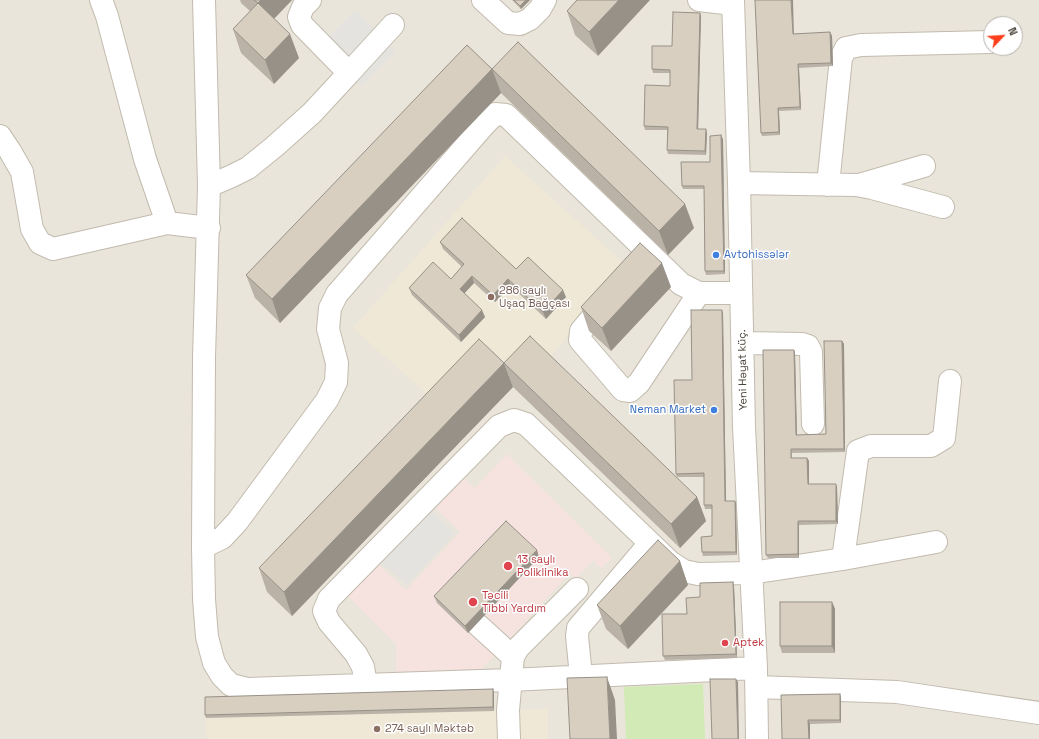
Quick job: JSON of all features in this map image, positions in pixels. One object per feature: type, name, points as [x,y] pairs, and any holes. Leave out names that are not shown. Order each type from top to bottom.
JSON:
[{"type":"street","points":[[101,0],[145,159],[167,224]]},
{"type":"street","points":[[204,0],[209,186],[209,228],[204,357],[204,599],[207,637],[214,663],[222,676],[231,686],[247,689],[575,677],[756,677],[896,692],[1039,713]]},
{"type":"street","points":[[310,0],[303,7],[299,16],[302,25],[349,73]]},
{"type":"street","points":[[483,0],[508,23],[520,24],[530,19],[540,9],[545,0]]},
{"type":"street","points":[[699,0],[733,2]]},
{"type":"street","name":"Yeni Həyat küç.","points":[[733,2],[739,183],[744,427],[756,677],[757,739]]},
{"type":"street","points":[[209,186],[248,168],[274,147],[312,113],[393,25]]},
{"type":"street","points":[[828,185],[841,58],[846,48],[861,45],[983,42]]},
{"type":"street","points":[[203,547],[222,538],[238,522],[327,400],[336,382],[337,363],[328,328],[330,308],[337,294],[495,114],[506,115],[681,284],[698,293],[741,293]]},
{"type":"street","points":[[0,136],[22,172],[32,229],[40,243],[53,249],[167,224],[209,228]]},
{"type":"street","points":[[856,186],[924,166]]},
{"type":"street","points":[[739,183],[856,186],[872,188],[943,206]]},
{"type":"street","points":[[634,269],[648,252]]},
{"type":"street","points":[[619,286],[581,331],[580,340],[623,390],[630,391],[639,383],[698,293]]},
{"type":"street","points":[[743,343],[802,344],[808,346],[811,352],[813,424]]},
{"type":"street","points":[[843,559],[858,451],[871,446],[931,446],[944,438],[950,381]]},
{"type":"street","points":[[366,685],[363,667],[356,654],[329,622],[324,611],[329,599],[499,426],[514,420],[526,424],[670,562],[684,571],[698,574],[751,573],[843,559],[936,542]]},
{"type":"street","points":[[570,700],[575,677],[578,628],[650,543]]},
{"type":"street","points":[[509,739],[508,710],[513,657],[518,648],[577,589]]},
{"type":"street","points":[[478,625],[513,657]]},
{"type":"shaded area","points":[[0,0],[1039,0],[1039,739],[0,739]]},
{"type":"shaded area","points":[[355,10],[396,51],[361,86],[320,45]]},
{"type":"shaded area","name":"286 saylı Uşaq Bağçası","points":[[505,156],[627,266],[551,356],[539,344],[514,371],[487,345],[436,402],[353,328]]},
{"type":"shaded area","name":"13 saylı Poliklinika","points":[[507,454],[612,558],[601,568],[593,560],[576,578],[570,573],[482,669],[396,672],[396,644],[347,595],[377,563],[406,590],[460,532],[431,503],[459,474],[475,488]]},
{"type":"shaded area","points":[[423,504],[455,533],[407,585],[373,555]]},
{"type":"shaded area","name":"274 saylı Məktəb","points":[[548,709],[548,739],[207,739],[206,718]]},
{"type":"green space","points":[[703,684],[705,739],[626,739],[624,687]]},
{"type":"building","points":[[254,0],[261,0],[258,3]]},
{"type":"building","points":[[514,0],[526,0],[520,6]]},
{"type":"building","points":[[577,0],[619,0],[589,32],[567,11]]},
{"type":"building","points":[[755,0],[791,0],[793,34],[830,32],[831,63],[798,64],[800,107],[778,108],[779,132],[761,133]]},
{"type":"building","points":[[258,3],[290,34],[265,60],[233,29]]},
{"type":"building","points":[[673,12],[700,13],[697,129],[706,129],[705,151],[667,150],[668,127],[644,126],[645,85],[670,86],[670,70],[652,69],[652,46],[672,46]]},
{"type":"building","points":[[518,42],[685,204],[659,231],[492,69]]},
{"type":"building","points":[[467,45],[492,69],[272,299],[246,275]]},
{"type":"building","points":[[721,135],[724,271],[705,271],[704,186],[682,186],[681,162],[710,162],[710,136]]},
{"type":"building","points":[[462,218],[516,269],[528,257],[563,290],[543,312],[508,279],[493,295],[472,276],[460,289],[482,310],[459,335],[409,288],[433,262],[451,279],[464,264],[440,242]]},
{"type":"building","points":[[640,243],[662,263],[602,328],[581,307]]},
{"type":"building","points":[[691,310],[722,310],[725,501],[735,501],[736,552],[702,552],[701,537],[712,536],[712,505],[704,505],[704,473],[676,474],[674,380],[692,380]]},
{"type":"building","points":[[530,336],[697,497],[671,524],[504,363]]},
{"type":"building","points":[[479,339],[504,363],[284,592],[259,568]]},
{"type":"building","points":[[824,341],[842,341],[844,449],[791,449],[791,458],[807,458],[808,484],[836,484],[836,521],[798,521],[798,554],[766,555],[763,350],[794,350],[796,435],[826,434]]},
{"type":"building","points":[[506,521],[537,550],[465,626],[434,596]]},
{"type":"building","points":[[658,540],[680,561],[620,626],[597,605]]},
{"type":"building","points":[[733,582],[736,654],[663,656],[662,614],[687,614],[686,598],[700,597],[700,583]]},
{"type":"building","points":[[780,602],[832,602],[832,646],[780,646]]},
{"type":"building","points":[[607,677],[610,739],[570,739],[567,678]]},
{"type":"building","points":[[710,679],[736,679],[738,739],[712,739]]},
{"type":"building","points":[[493,689],[493,707],[205,715],[205,697]]},
{"type":"building","points":[[840,694],[840,720],[808,720],[809,739],[782,739],[781,695]]},
{"type":"place","name":"Avtohissələr","points":[[716,255]]},
{"type":"place","name":"286 saylı Uşaq Bağçası","points":[[491,297]]},
{"type":"place","name":"Neman Market","points":[[714,410]]},
{"type":"place","name":"13 saylı Poliklinika","points":[[508,566]]},
{"type":"place","name":"Təcili Tibbi Yardım","points":[[473,602]]},
{"type":"place","name":"Aptek","points":[[725,643]]},
{"type":"place","name":"274 saylı Məktəb","points":[[377,729]]}]
